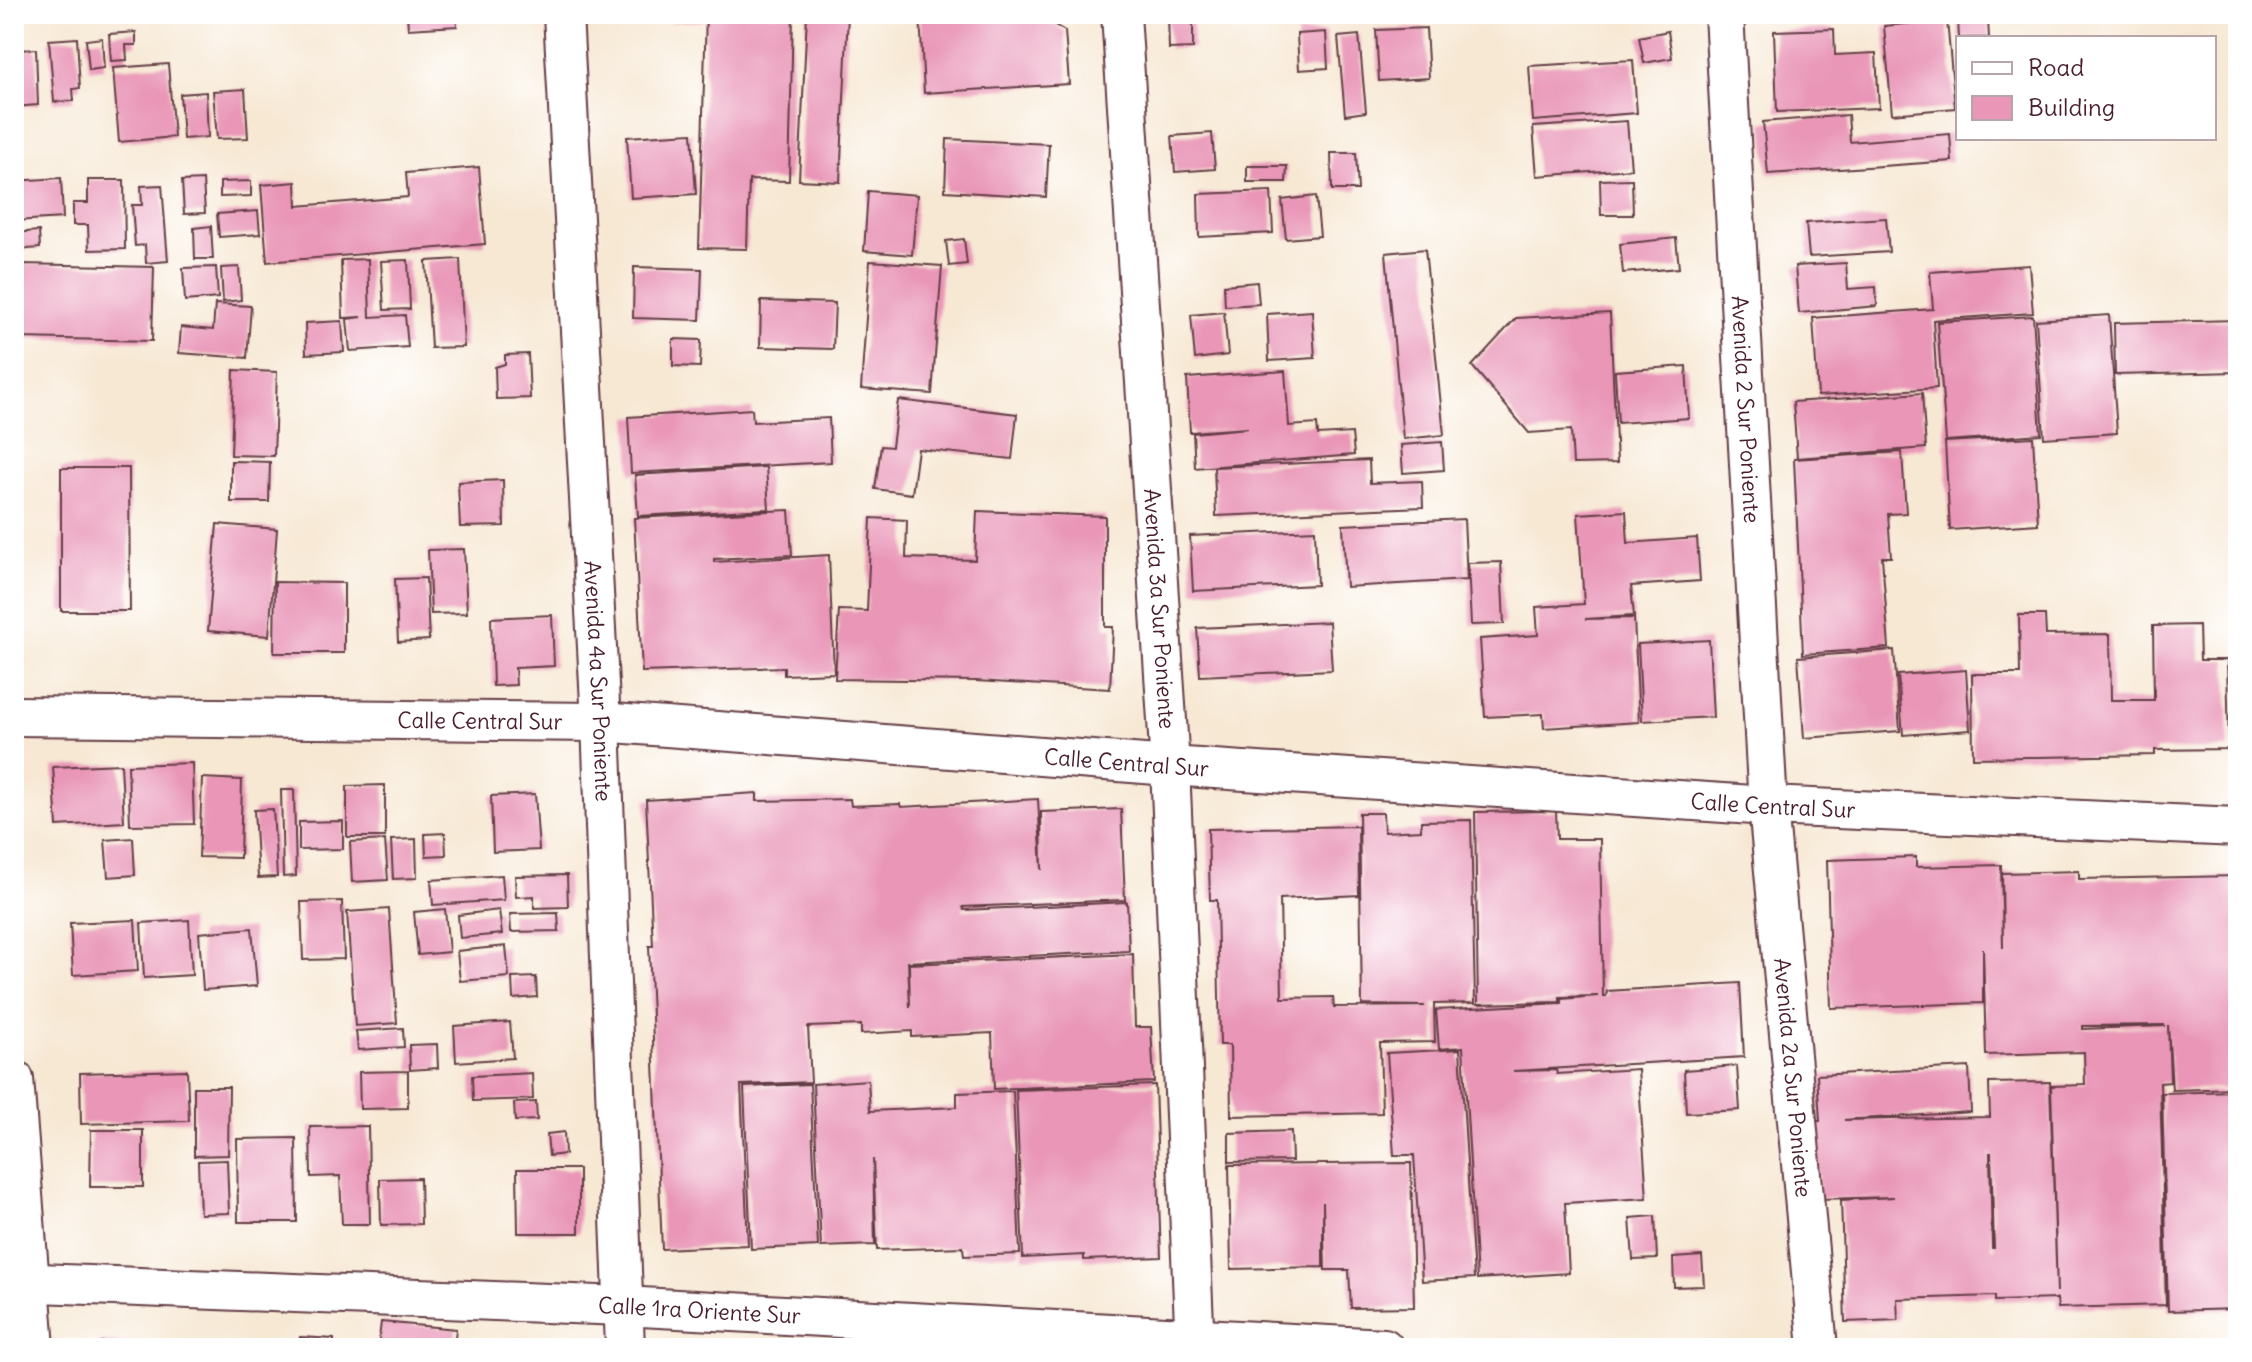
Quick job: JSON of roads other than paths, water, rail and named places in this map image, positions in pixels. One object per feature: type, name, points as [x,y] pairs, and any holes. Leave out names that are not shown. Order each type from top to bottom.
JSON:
[{"type":"street","name":"Avenida 4a Sur Poniente","points":[[563,14],[601,722],[625,1348]]},
{"type":"street","name":"Avenida 3a Sur Poniente","points":[[1121,14],[1170,766],[1195,1344]]},
{"type":"street","name":"Avenida 2 Sur Poniente","points":[[1724,14],[1768,806]]},
{"type":"street","name":"Calle Central Sur","points":[[14,716],[601,722],[1170,766],[1768,806],[2238,827]]},
{"type":"street","name":"Avenida 2a Sur Poniente","points":[[1768,806],[1818,1348]]},
{"type":"street","points":[[14,1079],[22,1283],[35,1348]]},
{"type":"street","name":"Calle 1ra Oriente Sur","points":[[22,1283],[623,1306],[1195,1344],[1384,1348]]}]
